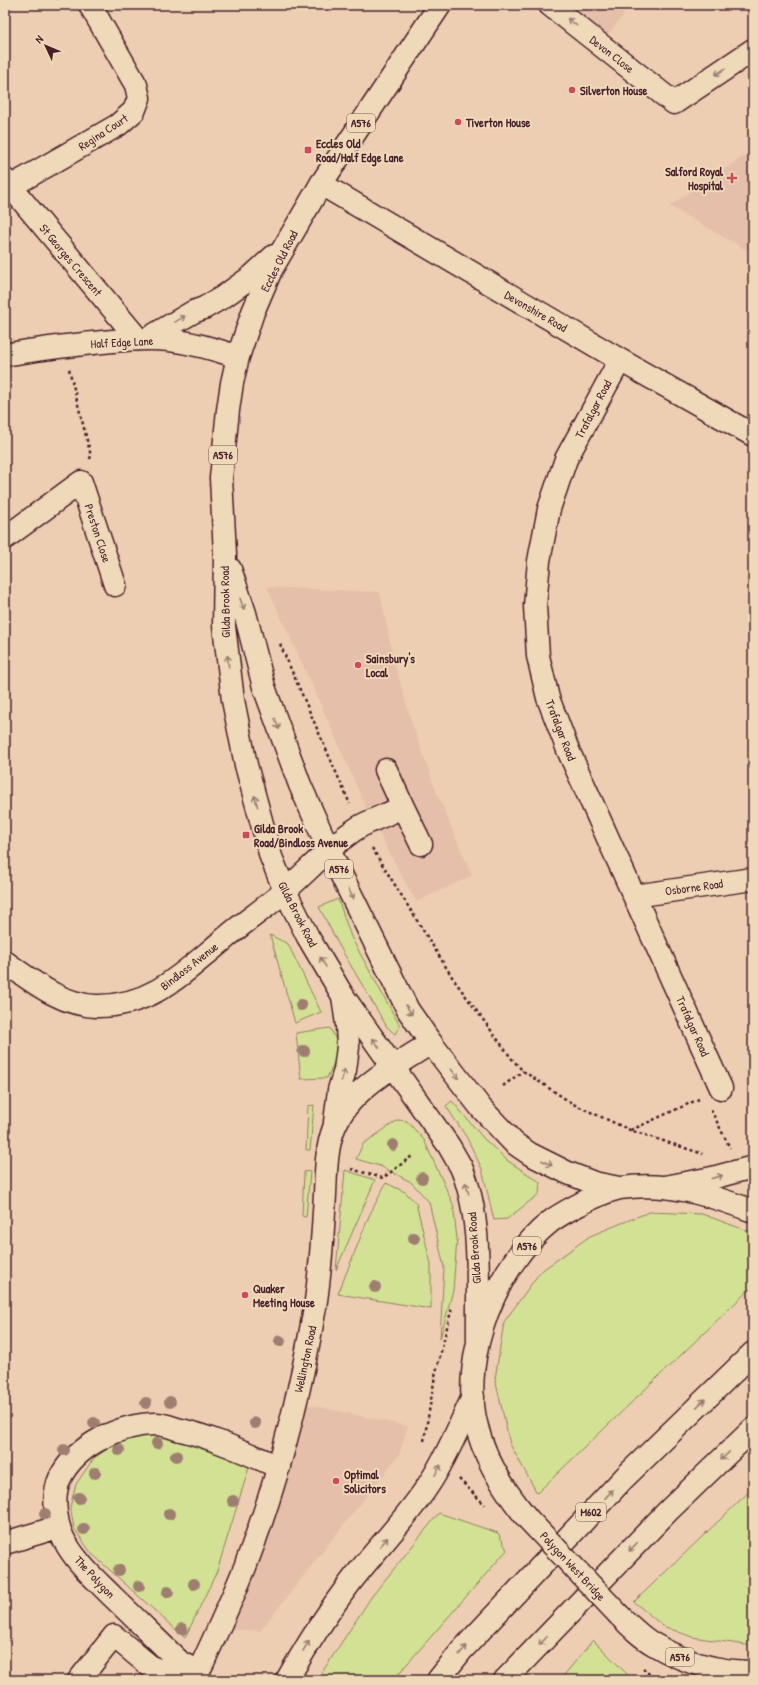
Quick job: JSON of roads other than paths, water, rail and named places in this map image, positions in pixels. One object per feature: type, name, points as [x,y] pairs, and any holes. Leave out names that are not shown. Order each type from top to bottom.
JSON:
[{"type":"main road","name":"Regina Court","points":[[7,184],[118,125],[134,111],[139,98],[136,85],[90,5]]},
{"type":"main road","name":"Eccles Old Road","points":[[225,554],[221,478],[229,403],[238,357],[254,312],[268,277],[321,184],[440,5]]},
{"type":"main road","name":"Devon Close","points":[[550,5],[674,103],[753,50]]},
{"type":"main road","name":"St Georges Crescent","points":[[7,184],[143,339]]},
{"type":"main road","name":"Devonshire Road","points":[[321,184],[620,360],[753,434]]},
{"type":"main road","points":[[143,339],[228,294],[251,277],[286,244]]},
{"type":"main road","name":"Half Edge Lane","points":[[5,356],[63,346],[143,339],[189,343],[238,357]]},
{"type":"main road","name":"Trafalgar Road","points":[[620,360],[566,459],[549,509],[539,561],[535,606],[538,656],[548,698],[568,750],[634,896],[713,1092]]},
{"type":"main road","name":"Preston Close","points":[[5,538],[81,482],[114,585]]},
{"type":"main road","name":"Gilda Brook Road","points":[[225,554],[245,613],[264,687],[300,785],[408,1010],[431,1043],[481,1108],[514,1142],[530,1154],[568,1173],[594,1183],[619,1188]]},
{"type":"main road","name":"Gilda Brook Road","points":[[225,554],[224,626],[233,700],[246,765],[271,856],[285,891],[308,937],[343,996],[449,1146],[461,1168],[469,1195],[476,1240],[478,1343]]},
{"type":"main road","points":[[386,770],[421,844]]},
{"type":"main road","name":"Bindloss Avenue","points":[[5,962],[40,986],[56,995],[74,1002],[95,1006],[116,1005],[155,993],[174,981],[223,939],[285,891],[330,850],[360,827],[403,807]]},
{"type":"main road","name":"Osborne Road","points":[[634,896],[753,878]]},
{"type":"main road","points":[[334,1127],[339,1090],[345,1070],[348,1047],[343,996]]},
{"type":"main road","name":"Wellington Road","points":[[192,1672],[220,1628],[245,1567],[280,1467],[307,1353],[317,1294],[327,1162],[334,1127],[354,1098],[364,1088],[431,1043]]},
{"type":"main road","points":[[665,1187],[712,1178],[753,1167]]},
{"type":"main road","name":"A576","points":[[473,1397],[474,1370],[478,1343],[489,1306],[502,1280],[516,1258],[550,1222],[594,1197],[619,1188],[642,1186],[665,1187],[700,1193],[753,1211]]},
{"type":"main road","name":"M602","points":[[438,1680],[462,1650],[625,1477],[753,1353]]},
{"type":"main road","points":[[287,1680],[320,1623],[353,1579],[416,1503],[442,1462],[473,1397]]},
{"type":"main road","name":"Polygon West Bridge","points":[[473,1397],[476,1422],[483,1446],[496,1474],[510,1497],[527,1518],[619,1615],[654,1645],[673,1654],[702,1666],[728,1671],[753,1672]]},
{"type":"main road","name":"The Polygon","points":[[192,1672],[83,1568],[67,1545],[58,1526],[55,1499],[60,1479],[70,1463],[88,1447],[110,1434],[134,1426],[157,1424],[194,1433],[280,1467]]},
{"type":"main road","points":[[505,1680],[668,1511],[753,1429]]},
{"type":"main road","points":[[5,1543],[58,1526]]},
{"type":"main road","points":[[79,1680],[114,1636],[151,1667],[164,1672],[192,1672]]},
{"type":"place","name":"Silverton House","points":[[572,90]]},
{"type":"place","name":"Tiverton House","points":[[458,122]]},
{"type":"place","name":"Eccles Old Road/Half Edge Lane","points":[[308,150]]},
{"type":"place","name":"Salford Royal Hospital","points":[[732,178]]},
{"type":"place","name":"Sainsbury's Local","points":[[358,665]]},
{"type":"place","name":"Gilda Brook Road/Bindloss Avenue","points":[[246,835]]},
{"type":"place","name":"Quaker Meeting House","points":[[245,1295]]},
{"type":"place","name":"Optimal Solicitors","points":[[336,1481]]}]
